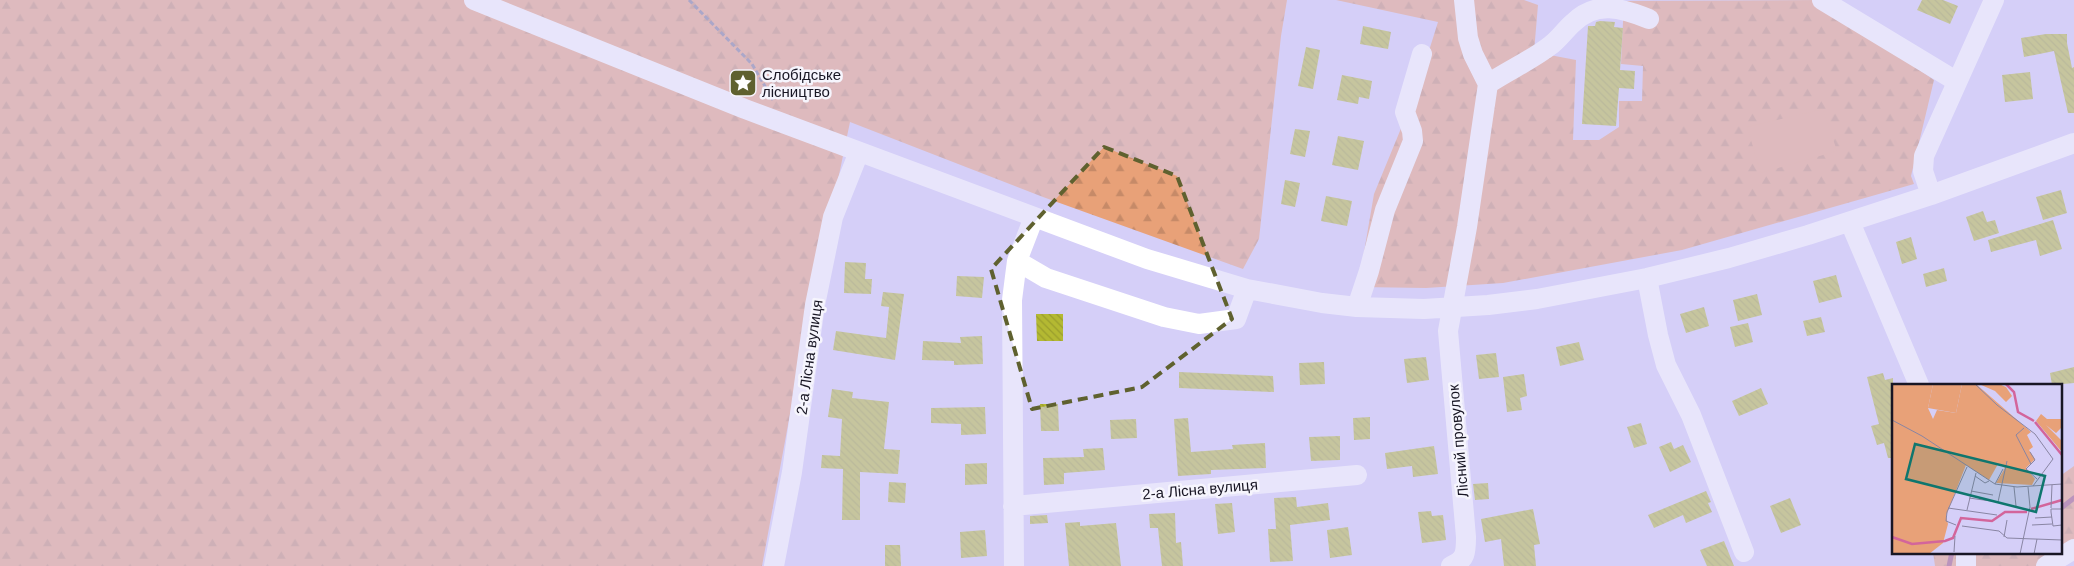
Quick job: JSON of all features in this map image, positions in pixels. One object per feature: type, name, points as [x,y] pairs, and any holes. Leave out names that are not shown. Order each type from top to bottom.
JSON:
[{"type":"street","points":[[474,0],[787,125],[1147,259],[1248,289],[1322,303],[1357,307],[1452,308],[1512,302],[1647,278],[1729,258],[1850,222],[2074,143]]},
{"type":"street","points":[[1452,308],[1468,227],[1488,84],[1473,54],[1468,38],[1464,0]]},
{"type":"street","points":[[1822,0],[1956,81]]},
{"type":"street","points":[[1931,194],[1923,171],[1924,156],[1956,81],[1994,0]]},
{"type":"street","points":[[1488,84],[1552,44],[1574,22],[1589,11],[1607,7],[1626,10],[1649,19]]},
{"type":"street","points":[[1357,307],[1369,271],[1385,210],[1413,141],[1412,131],[1405,112],[1422,54]]},
{"type":"street","name":"2-а Лісна вулиця","points":[[774,566],[792,472],[815,305],[826,251],[836,205],[859,152]]},
{"type":"street","points":[[1014,566],[1012,300],[1017,261],[1034,217]]},
{"type":"street","points":[[1850,222],[1919,384]]},
{"type":"street","points":[[1017,261],[1046,278],[1164,317],[1199,324],[1236,319],[1248,289]]},
{"type":"street","points":[[1647,278],[1666,365],[1691,415],[1744,552]]},
{"type":"street","name":"Лісний провулок","points":[[1451,566],[1458,563],[1465,556],[1466,538],[1449,343],[1449,321],[1452,308]]},
{"type":"street","name":"2-а Лісна вулиця","points":[[1013,506],[1357,475]]},
{"type":"street","points":[[2046,566],[2074,549]]},
{"type":"path","points":[[689,0],[752,64],[787,125]]},
{"type":"highlighted area","points":[[1104,147],[1177,176],[1232,319],[1142,387],[1032,409],[991,269]]},
{"type":"green space","points":[[0,0],[1287,0],[1281,36],[1259,239],[1243,269],[1043,197],[850,122],[795,387],[762,566],[0,566]]},
{"type":"green space","points":[[1336,0],[1524,0],[1538,5],[1534,52],[1576,60],[1573,140],[1599,140],[1619,127],[1619,101],[1642,101],[1643,66],[1621,64],[1624,1],[1819,0],[1934,80],[1911,176],[1914,184],[1682,250],[1503,283],[1426,288],[1358,287],[1374,194],[1416,92],[1438,22]]},
{"type":"green space","points":[[1823,109],[1837,151],[1761,173],[1747,127]]},
{"type":"green space","points":[[2074,466],[2074,546],[2054,566],[1935,566],[1933,554],[2062,554],[2062,475]]},
{"type":"building","points":[[1922,0],[1943,0],[1958,6],[1950,24],[1917,10]]},
{"type":"building","points":[[1596,22],[1615,22],[1614,27],[1623,28],[1620,70],[1635,71],[1634,89],[1619,88],[1616,126],[1582,124],[1588,26],[1595,26]]},
{"type":"building","points":[[1363,26],[1391,32],[1388,49],[1360,44]]},
{"type":"building","points":[[2046,34],[2067,34],[2072,68],[2074,67],[2074,113],[2068,113],[2054,51],[2024,57],[2021,38]]},
{"type":"building","points":[[1306,47],[1320,50],[1313,89],[1298,86]]},
{"type":"building","points":[[2030,72],[2033,99],[2005,102],[2002,75]]},
{"type":"building","points":[[1342,75],[1372,81],[1369,99],[1359,97],[1358,104],[1337,100]]},
{"type":"building","points":[[1295,129],[1310,131],[1305,157],[1290,154]]},
{"type":"building","points":[[1338,136],[1364,141],[1358,170],[1332,165]]},
{"type":"building","points":[[1285,180],[1300,183],[1295,207],[1281,204]]},
{"type":"building","points":[[2061,190],[2067,213],[2043,220],[2036,197]]},
{"type":"building","points":[[1326,196],[1352,201],[1347,226],[1321,221]]},
{"type":"building","points":[[1983,211],[1987,222],[1995,220],[1999,233],[1974,241],[1966,217]]},
{"type":"building","points":[[2053,220],[2062,249],[2040,256],[2036,240],[1991,252],[1988,240]]},
{"type":"building","points":[[1911,237],[1917,259],[1902,264],[1896,242]]},
{"type":"building","points":[[845,262],[866,263],[865,279],[872,279],[871,294],[844,293]]},
{"type":"building","points":[[1944,268],[1947,281],[1926,287],[1923,274]]},
{"type":"building","points":[[1836,275],[1842,297],[1819,303],[1813,281]]},
{"type":"building","points":[[957,276],[984,277],[982,298],[956,296]]},
{"type":"building","points":[[883,292],[904,294],[895,360],[833,350],[836,331],[886,338],[889,307],[881,306]]},
{"type":"building","points":[[1757,294],[1762,315],[1738,321],[1733,300]]},
{"type":"building","points":[[1704,307],[1709,326],[1686,333],[1680,314]]},
{"type":"building","points":[[1036,314],[1063,314],[1063,341],[1037,341]]},
{"type":"building","points":[[1821,317],[1825,332],[1807,336],[1803,321]]},
{"type":"building","points":[[1748,323],[1753,342],[1735,347],[1730,327]]},
{"type":"building","points":[[982,336],[983,364],[954,365],[954,361],[922,360],[923,341],[961,343],[960,337]]},
{"type":"building","points":[[1579,342],[1584,360],[1560,366],[1556,347]]},
{"type":"building","points":[[1496,353],[1499,377],[1479,379],[1476,355]]},
{"type":"building","points":[[1426,357],[1429,380],[1407,383],[1404,359]]},
{"type":"building","points":[[1324,362],[1325,384],[1300,385],[1299,363]]},
{"type":"building","points":[[2074,367],[2074,383],[2052,384],[2050,373]]},
{"type":"building","points":[[1179,372],[1273,376],[1274,392],[1179,388]]},
{"type":"building","points":[[1883,373],[1885,380],[1893,378],[1892,458],[1888,458],[1884,443],[1877,445],[1871,426],[1879,424],[1867,377]]},
{"type":"building","points":[[1524,374],[1527,396],[1520,398],[1522,410],[1507,412],[1503,377]]},
{"type":"building","points":[[1761,388],[1768,404],[1739,416],[1732,401]]},
{"type":"building","points":[[832,389],[853,392],[852,398],[889,402],[884,449],[900,450],[898,474],[860,472],[860,520],[842,520],[843,469],[821,468],[822,455],[840,456],[842,419],[828,417]]},
{"type":"building","points":[[1040,404],[1058,404],[1059,431],[1041,431]]},
{"type":"building","points":[[985,407],[986,434],[961,435],[961,424],[931,423],[931,408]]},
{"type":"building","points":[[1370,417],[1370,439],[1354,440],[1353,418]]},
{"type":"building","points":[[1188,418],[1191,452],[1233,449],[1232,445],[1265,443],[1266,468],[1211,470],[1211,474],[1178,476],[1174,419]]},
{"type":"building","points":[[1136,419],[1137,438],[1111,439],[1110,420]]},
{"type":"building","points":[[1641,423],[1647,444],[1634,448],[1627,427]]},
{"type":"building","points":[[1340,436],[1340,460],[1311,461],[1309,437]]},
{"type":"building","points":[[1671,442],[1674,449],[1683,445],[1691,462],[1670,472],[1659,447]]},
{"type":"building","points":[[1434,446],[1438,474],[1413,477],[1412,466],[1387,469],[1385,453]]},
{"type":"building","points":[[1103,448],[1105,470],[1064,473],[1064,484],[1044,485],[1043,458],[1084,457],[1083,449]]},
{"type":"building","points":[[987,463],[987,484],[965,485],[965,464]]},
{"type":"building","points":[[889,482],[906,483],[905,503],[888,502]]},
{"type":"building","points":[[1488,483],[1489,499],[1475,500],[1473,484]]},
{"type":"building","points":[[1706,491],[1711,502],[1708,503],[1712,512],[1686,523],[1683,515],[1654,528],[1648,515]]},
{"type":"building","points":[[1296,497],[1297,507],[1328,503],[1330,520],[1290,525],[1293,561],[1270,562],[1268,529],[1276,529],[1274,498]]},
{"type":"building","points":[[1790,498],[1801,525],[1781,533],[1770,506]]},
{"type":"building","points":[[1232,503],[1235,532],[1218,534],[1215,504]]},
{"type":"building","points":[[1533,509],[1540,544],[1534,545],[1536,566],[1504,566],[1501,539],[1485,542],[1481,519]]},
{"type":"building","points":[[1431,511],[1432,516],[1443,515],[1446,540],[1422,543],[1418,512]]},
{"type":"building","points":[[1175,513],[1176,543],[1181,542],[1183,566],[1162,566],[1158,528],[1150,528],[1149,514]]},
{"type":"building","points":[[1047,515],[1048,523],[1030,524],[1030,516]]},
{"type":"building","points":[[1080,522],[1080,526],[1116,523],[1121,566],[1069,566],[1065,523]]},
{"type":"building","points":[[1348,527],[1352,555],[1330,558],[1327,530]]},
{"type":"building","points":[[985,530],[987,556],[961,558],[960,532]]},
{"type":"building","points":[[1724,541],[1734,566],[1707,566],[1700,550]]},
{"type":"building","points":[[885,545],[900,545],[901,566],[885,566]]},
{"type":"waterway","points":[[2062,507],[2074,498]]},
{"type":"waterway","points":[[1949,566],[1952,554]]},
{"type":"place","name":"Слобідське лісництво","points":[[743,83]]}]
